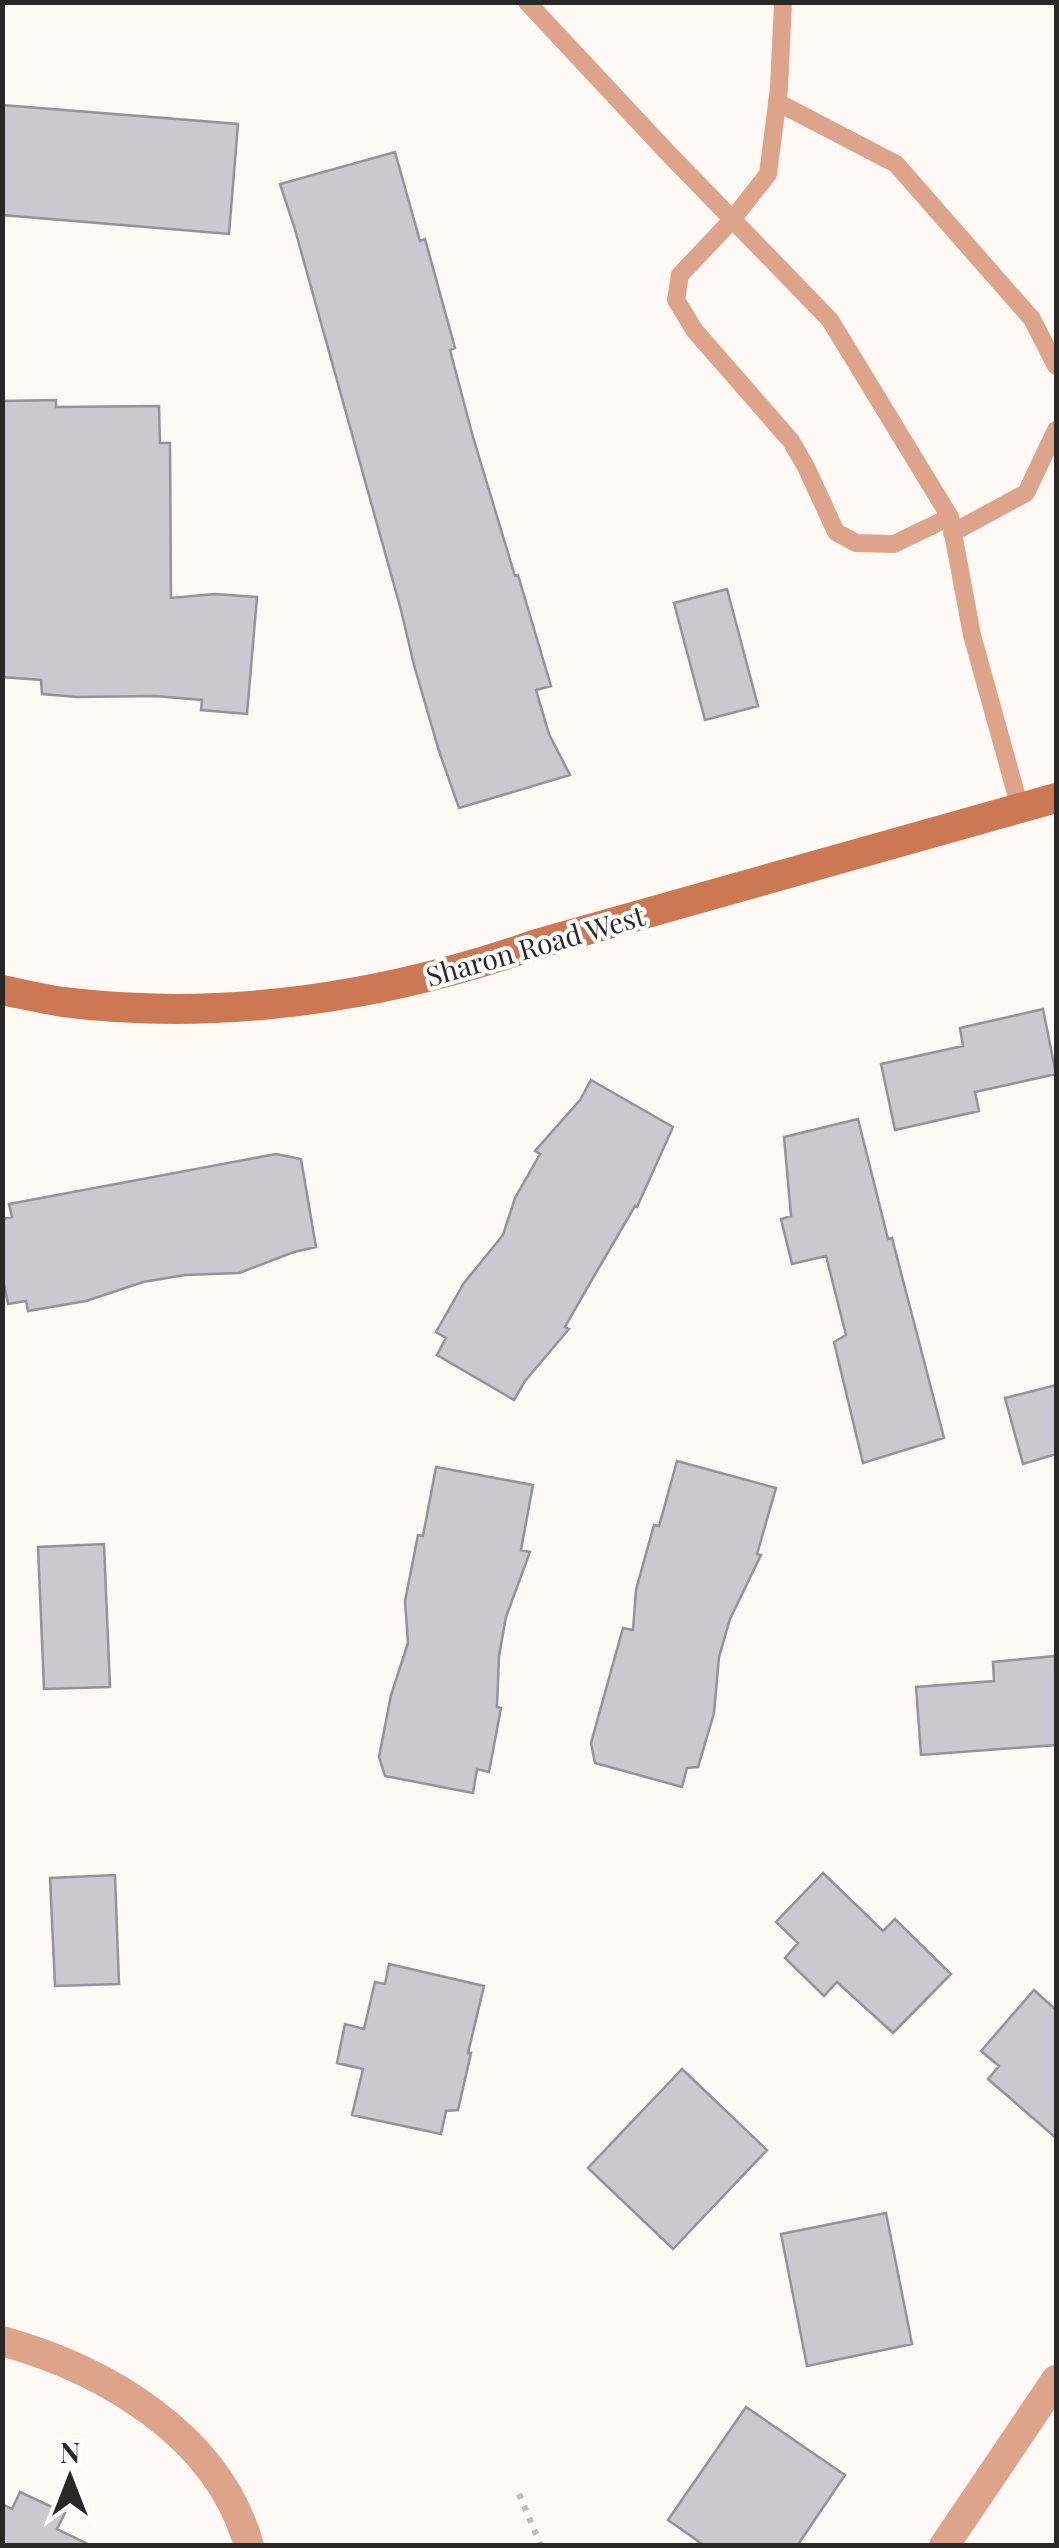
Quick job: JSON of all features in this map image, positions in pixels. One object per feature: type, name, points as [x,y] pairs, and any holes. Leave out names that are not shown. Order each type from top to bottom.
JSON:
[{"type":"main road","name":"Sharon Road West","points":[[2,990],[62,1002],[216,1008],[378,990],[1056,798]]},
{"type":"street","points":[[2,2342],[32,2349],[90,2375],[166,2422],[223,2487],[249,2546]]},
{"type":"street","points":[[944,2546],[1056,2380]]},
{"type":"lane","points":[[527,2],[830,320],[951,525],[972,635],[1020,808]]},
{"type":"lane","points":[[783,2],[768,174],[732,220],[680,275],[676,300],[696,331],[791,441],[836,532],[856,543],[894,544],[1026,494],[1056,430]]},
{"type":"lane","points":[[777,102],[896,164],[1032,319],[1056,366]]},
{"type":"path","points":[[519,2494],[541,2546]]},
{"type":"building","points":[[2,105],[238,124],[229,234],[2,215]]},
{"type":"building","points":[[395,152],[420,241],[425,239],[455,348],[450,350],[473,437],[551,686],[536,690],[549,734],[570,775],[459,808],[414,665],[280,184]]},
{"type":"building","points":[[56,400],[56,407],[159,406],[160,443],[170,443],[171,598],[215,594],[257,597],[247,714],[201,710],[202,700],[42,694],[41,680],[2,677],[2,401]]},
{"type":"building","points":[[727,589],[758,706],[705,720],[674,603]]},
{"type":"building","points":[[1043,1009],[1056,1074],[975,1092],[979,1111],[895,1130],[881,1064],[963,1046],[960,1028]]},
{"type":"building","points":[[591,1080],[673,1127],[637,1207],[565,1327],[569,1329],[514,1400],[437,1355],[446,1338],[436,1332],[464,1283],[503,1235],[515,1198],[540,1154],[535,1151],[580,1100]]},
{"type":"building","points":[[858,1119],[944,1438],[863,1463],[834,1342],[846,1335],[826,1256],[792,1264],[781,1219],[791,1216],[784,1137]]},
{"type":"building","points":[[276,1154],[301,1159],[316,1247],[239,1273],[185,1275],[143,1282],[86,1301],[28,1311],[26,1301],[8,1304],[2,1274],[2,1219],[12,1217],[9,1204]]},
{"type":"building","points":[[1056,1385],[1056,1454],[1023,1464],[1005,1398]]},
{"type":"building","points":[[677,1461],[776,1488],[757,1554],[761,1555],[730,1619],[719,1657],[714,1713],[698,1767],[687,1768],[682,1787],[595,1763],[591,1743],[623,1628],[633,1630],[636,1590]]},
{"type":"building","points":[[436,1467],[533,1485],[521,1550],[530,1552],[506,1617],[499,1656],[497,1707],[501,1708],[489,1772],[477,1769],[473,1793],[385,1776],[379,1757],[391,1695],[408,1643],[405,1601]]},
{"type":"building","points":[[104,1544],[110,1687],[44,1689],[38,1547]]},
{"type":"building","points":[[1055,1656],[1056,1745],[921,1755],[916,1687],[994,1681],[993,1662]]},
{"type":"building","points":[[823,1873],[883,1931],[895,1919],[951,1974],[893,2033],[837,1982],[824,1996],[785,1958],[798,1943],[776,1922]]},
{"type":"building","points":[[115,1875],[119,1984],[55,1986],[50,1878]]},
{"type":"building","points":[[389,1964],[484,1986],[458,2110],[446,2111],[441,2134],[352,2115],[363,2069],[337,2063],[345,2024],[364,2029],[375,1982],[385,1984]]},
{"type":"building","points":[[1034,1990],[1056,2010],[1056,2138],[988,2079],[999,2066],[981,2051]]},
{"type":"building","points":[[682,2069],[767,2150],[673,2249],[588,2168]]},
{"type":"building","points":[[886,2213],[912,2344],[807,2366],[781,2234]]},
{"type":"building","points":[[746,2407],[845,2475],[797,2546],[705,2546],[668,2520]]},
{"type":"building","points":[[20,2492],[65,2513],[57,2529],[92,2546],[2,2546],[2,2504],[12,2509]]}]
